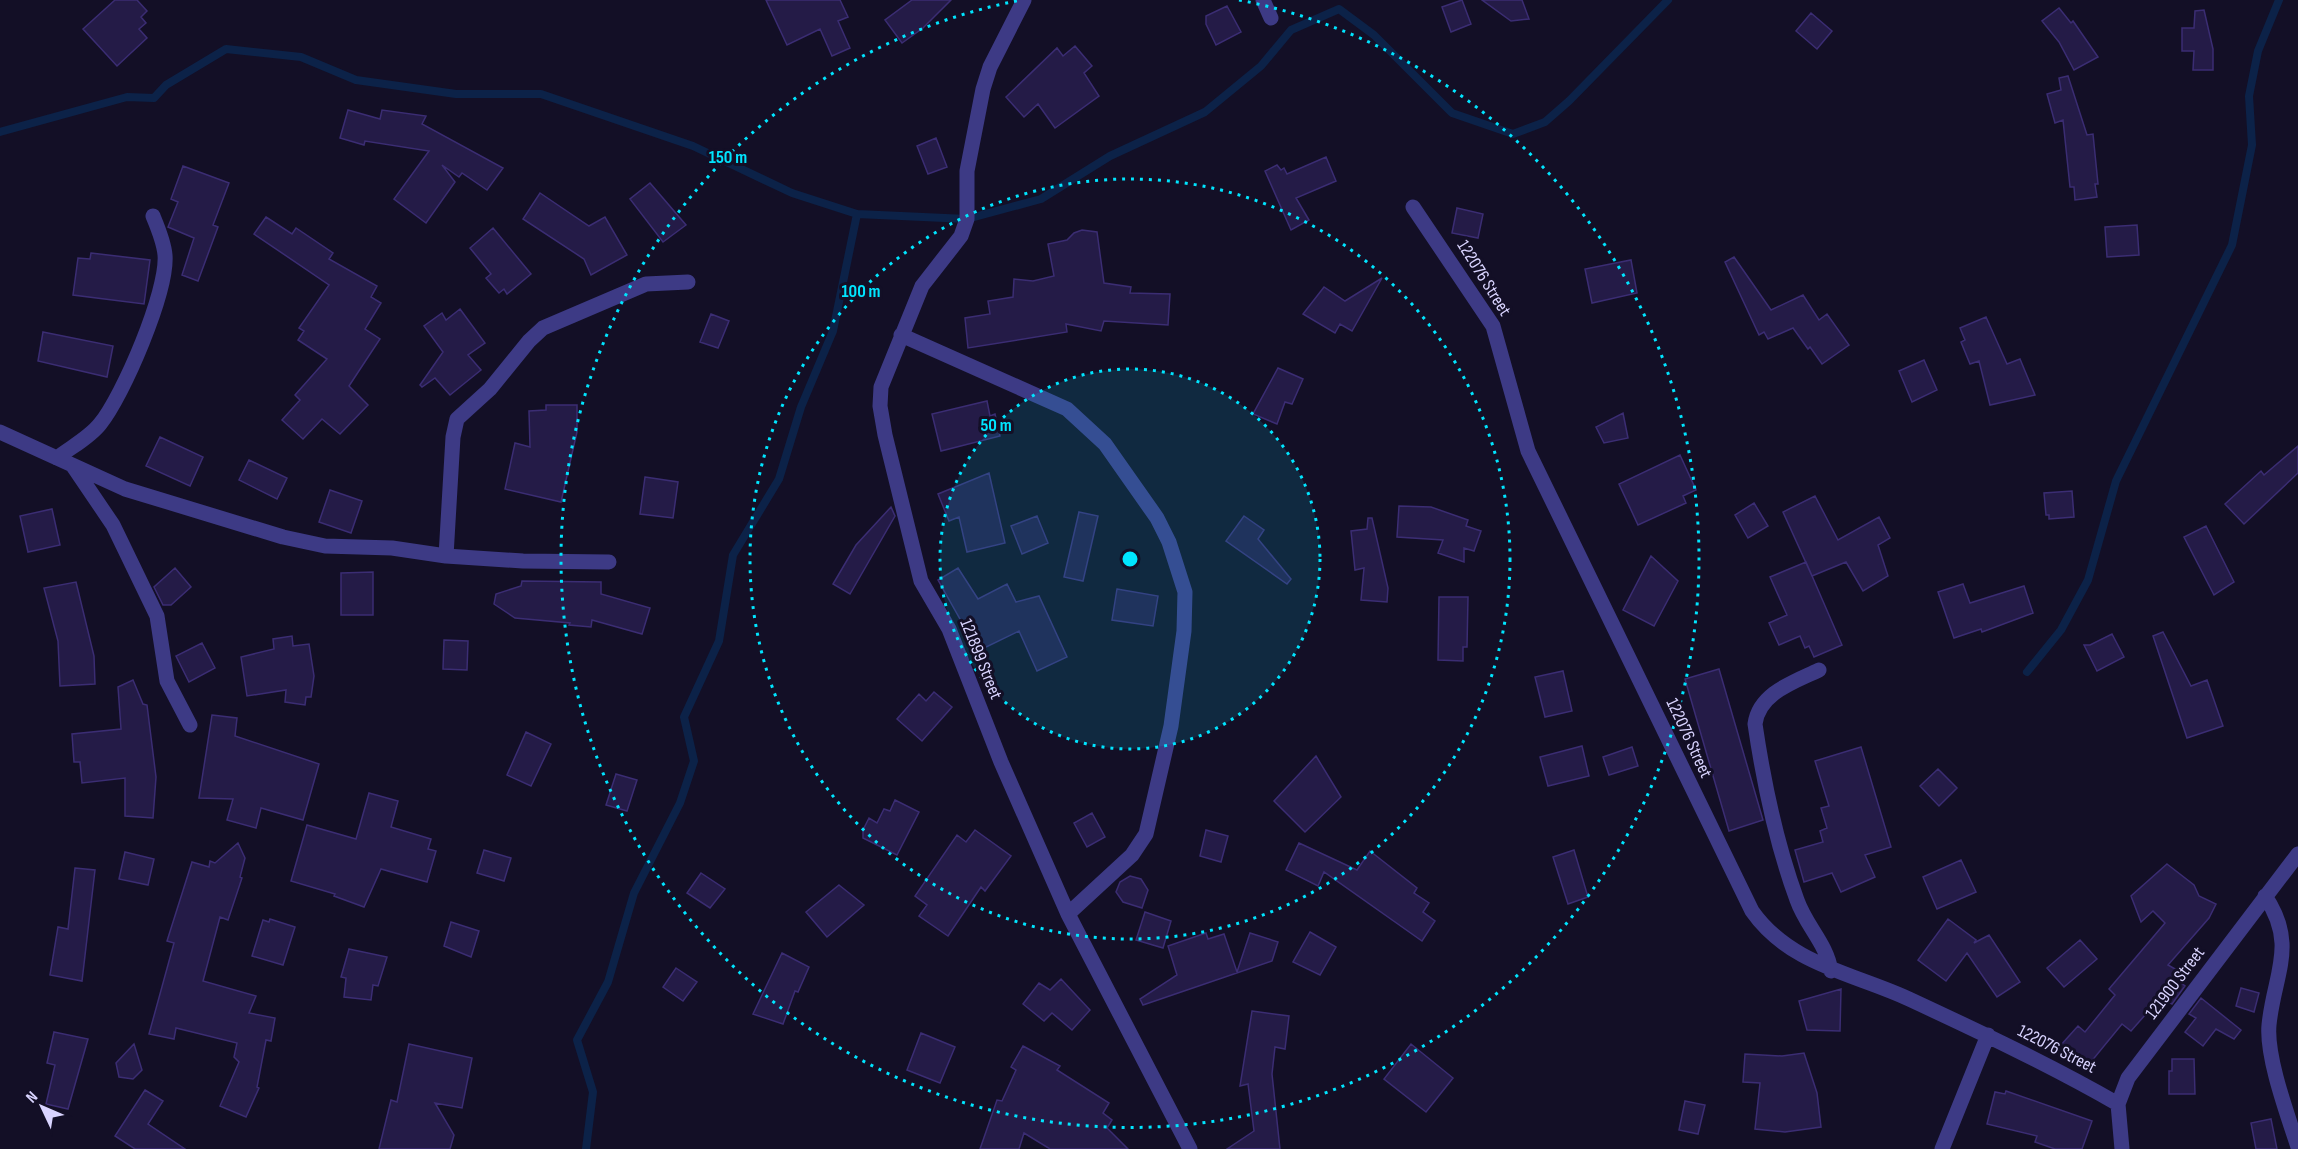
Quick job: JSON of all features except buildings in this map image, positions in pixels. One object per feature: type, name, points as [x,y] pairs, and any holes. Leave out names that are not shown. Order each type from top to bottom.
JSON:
[{"type":"street","name":"121899 Street","points":[[1024,0],[990,67],[983,89],[967,171],[967,219],[961,236],[922,285],[881,387],[880,406],[915,566],[928,596],[949,628],[1001,762],[1068,914],[1190,1149]]},
{"type":"street","points":[[1263,0],[1271,18]]},
{"type":"street","name":"122076 Street","points":[[1413,207],[1493,326],[1528,451],[1752,911],[1768,932],[1781,943],[1831,971],[1880,986],[1988,1035],[2064,1073],[2118,1104]]},
{"type":"street","points":[[57,458],[99,425],[117,394],[156,309],[163,282],[165,255],[153,216]]},
{"type":"street","points":[[446,556],[453,436],[457,419],[508,370],[528,340],[543,328],[646,284],[688,282]]},
{"type":"street","points":[[901,335],[1049,399],[1087,425],[1105,444],[1157,518],[1169,542],[1185,592],[1179,680],[1146,834],[1132,855],[1068,914]]},
{"type":"street","points":[[0,432],[124,489],[282,537],[325,546],[392,548],[446,556],[524,561],[609,562]]},
{"type":"street","points":[[73,466],[113,525],[157,616],[167,681],[190,724]]},
{"type":"street","points":[[1819,670],[1781,688],[1770,697],[1756,715],[1755,724],[1780,854],[1800,910],[1827,953],[1831,971]]},
{"type":"street","name":"121900 Street","points":[[2122,1149],[2118,1104],[2128,1078],[2298,854]]},
{"type":"street","points":[[2265,896],[2275,910],[2284,933],[2283,952],[2269,1026],[2276,1067],[2298,1147]]},
{"type":"street","points":[[1942,1149],[1988,1035]]},
{"type":"waterway","points":[[0,132],[127,97],[154,98],[166,85],[226,49],[301,57],[356,80],[456,94],[541,94],[693,146],[792,193],[857,214],[967,219],[1041,199],[1110,156],[1205,112],[1261,66],[1291,30],[1339,9],[1374,35],[1452,113],[1513,134],[1545,122],[1569,101],[1668,0]]},
{"type":"waterway","points":[[2027,672],[2061,630],[2088,580],[2116,481],[2232,245],[2252,145],[2249,96],[2258,51],[2279,0]]},
{"type":"waterway","points":[[586,1149],[593,1092],[577,1040],[608,982],[634,893],[680,803],[694,761],[684,717],[719,641],[733,555],[779,479],[801,407],[833,331],[857,214]]}]
